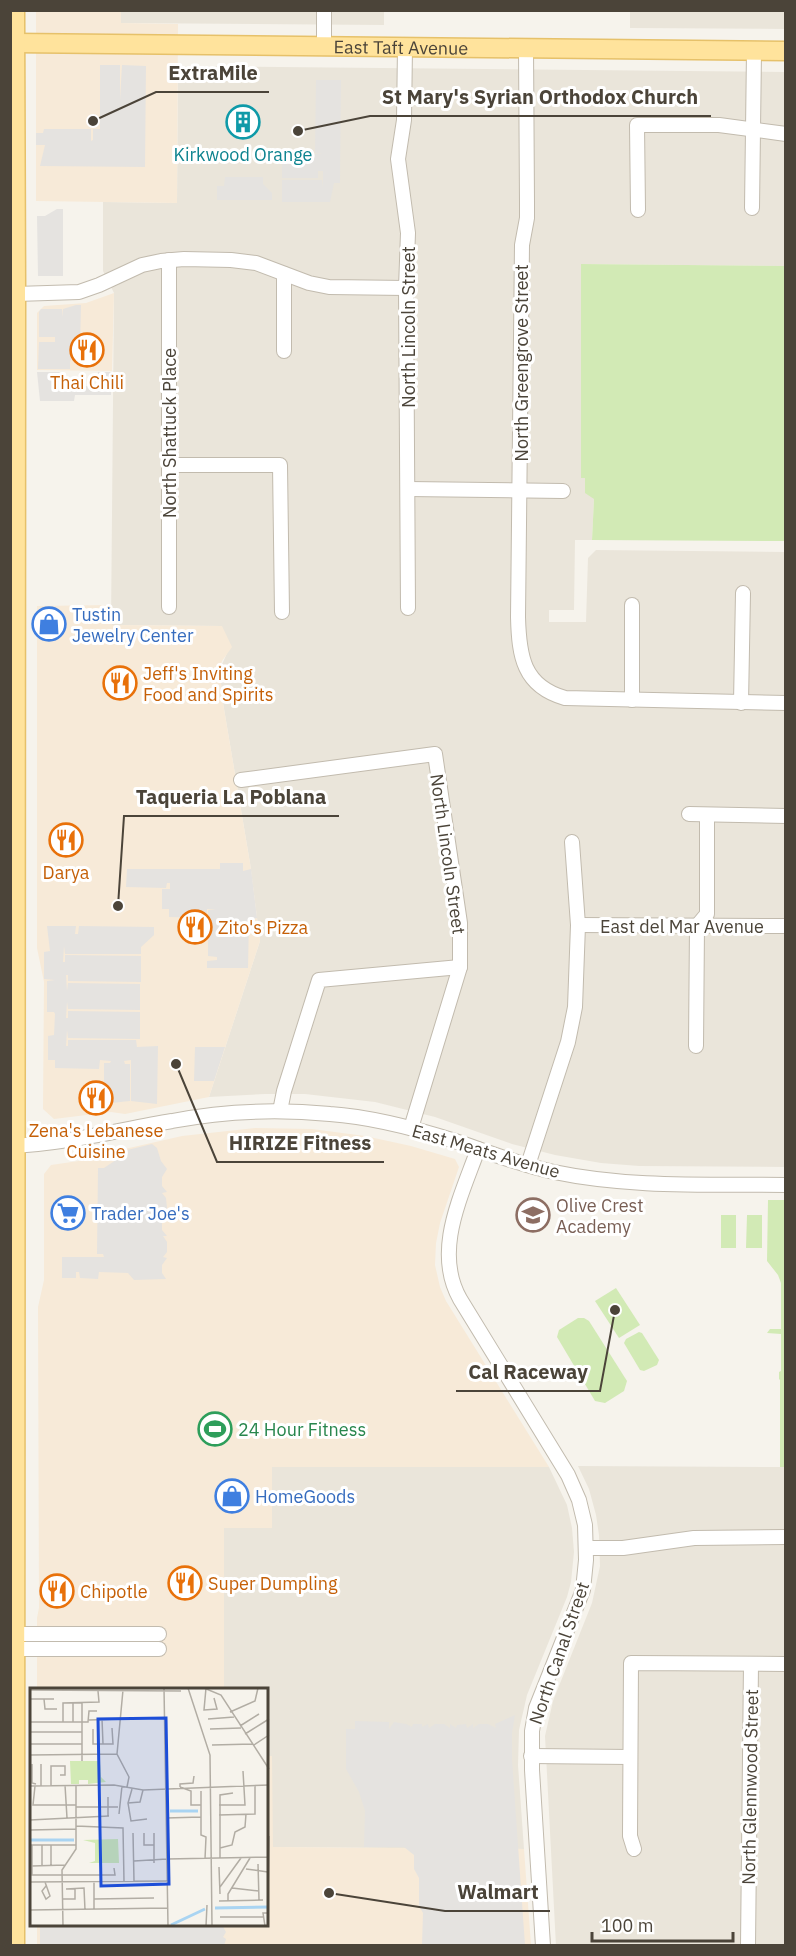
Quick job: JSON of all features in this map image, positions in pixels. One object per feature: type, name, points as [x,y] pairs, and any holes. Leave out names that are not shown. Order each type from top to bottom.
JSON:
[{"type":"main road","points":[[15,10],[13,294],[15,1946]]},
{"type":"main road","name":"East Taft Avenue","points":[[15,43],[786,51]]},
{"type":"street","points":[[324,10],[324,46]]},
{"type":"street","name":"North Lincoln Street","points":[[405,47],[404,120],[398,159],[408,233],[406,288],[408,608]]},
{"type":"street","name":"North Greengrove Street","points":[[526,48],[527,211],[522,244],[520,654],[530,675],[543,689],[565,698],[633,700]]},
{"type":"street","points":[[752,208],[754,51]]},
{"type":"street","points":[[638,210],[637,125],[718,125],[786,134]]},
{"type":"street","points":[[13,294],[79,292],[141,265],[169,260],[244,261],[265,266],[309,283],[329,287],[406,288]]},
{"type":"street","name":"North Shattuck Place","points":[[169,260],[169,607]]},
{"type":"street","points":[[284,274],[284,351]]},
{"type":"street","points":[[169,465],[280,465],[282,612]]},
{"type":"street","points":[[408,489],[564,491]]},
{"type":"street","points":[[741,703],[743,593]]},
{"type":"street","points":[[632,605],[633,700],[786,703]]},
{"type":"street","name":"North Lincoln Street","points":[[241,780],[435,754],[460,923],[460,967],[411,1128]]},
{"type":"street","points":[[689,814],[786,816]]},
{"type":"street","points":[[696,1046],[697,926],[707,914],[707,815]]},
{"type":"street","points":[[528,1166],[573,1026],[578,926],[572,842]]},
{"type":"street","name":"East del Mar Avenue","points":[[578,926],[786,926]]},
{"type":"street","points":[[280,1111],[284,1091],[319,980],[460,967]]},
{"type":"street","name":"East Meats Avenue","points":[[13,1146],[86,1139],[204,1115],[280,1111],[347,1116],[411,1128],[528,1166],[572,1176],[626,1183],[786,1185]]},
{"type":"street","name":"North Canal Street","points":[[478,1149],[451,1231],[448,1247],[450,1275],[460,1299],[568,1475],[583,1513],[587,1548],[585,1578],[580,1598],[534,1714],[531,1756],[543,1946]]},
{"type":"street","points":[[587,1548],[639,1546],[694,1538],[786,1538]]},
{"type":"street","points":[[15,1642],[159,1634]]},
{"type":"street","points":[[15,1642],[159,1649]]},
{"type":"street","points":[[634,1849],[630,1836],[631,1663],[786,1664]]},
{"type":"street","name":"North Glennwood Street","points":[[748,1946],[751,1664]]},
{"type":"street","points":[[531,1756],[630,1757]]},
{"type":"shaded area","points":[[121,10],[384,11],[384,25],[121,23]]},
{"type":"shaded area","points":[[36,11],[121,11],[121,23],[178,24],[177,203],[36,201]]},
{"type":"shaded area","points":[[630,11],[785,11],[785,29],[630,28]]},
{"type":"shaded area","points":[[100,65],[120,65],[120,100],[122,65],[146,66],[145,167],[40,166],[45,145],[36,145],[36,133],[43,133],[44,129],[91,129],[91,141],[93,140],[93,129],[100,129]]},
{"type":"shaded area","points":[[178,66],[785,72],[785,266],[581,264],[581,478],[585,477],[594,499],[592,540],[575,540],[574,610],[549,610],[549,622],[586,622],[588,558],[596,550],[785,552],[785,1167],[639,1166],[601,1163],[512,1144],[435,1117],[375,1102],[305,1094],[209,1097],[260,941],[250,863],[222,697],[220,669],[227,653],[221,626],[111,625],[114,293],[103,271],[103,202],[177,203]]},
{"type":"shaded area","points":[[316,80],[341,80],[340,183],[334,183],[330,202],[282,202],[282,180],[322,180],[323,187],[323,171],[318,171],[318,178],[282,178],[282,154],[294,154],[294,160],[300,161],[300,154],[323,154],[315,153]]},
{"type":"shaded area","points":[[225,177],[263,177],[263,184],[272,193],[272,200],[217,200],[217,186],[224,186]]},
{"type":"shaded area","points":[[57,209],[63,209],[63,276],[38,276],[37,216],[45,216]]},
{"type":"shaded area","points":[[114,293],[112,371],[37,370],[37,313],[44,306],[86,303]]},
{"type":"shaded area","points":[[81,305],[80,350],[74,351],[70,369],[38,369],[39,342],[55,342],[55,337],[39,337],[39,312],[41,309],[62,309],[63,317],[63,309]]},
{"type":"shaded area","points":[[37,372],[64,372],[64,386],[97,386],[98,372],[112,372],[111,395],[75,395],[74,401],[40,401]]},
{"type":"shaded area","points":[[111,605],[112,625],[222,626],[232,647],[222,661],[220,669],[222,697],[250,863],[260,941],[209,1097],[125,1114],[111,1112],[54,1119],[43,1109],[44,982],[37,948],[37,606]]},
{"type":"shaded area","points":[[220,863],[243,863],[243,871],[251,869],[257,918],[249,920],[248,968],[207,968],[207,961],[217,960],[217,957],[208,956],[208,910],[216,909],[207,909],[207,918],[169,917],[169,909],[162,909],[162,889],[170,889],[170,883],[167,883],[166,888],[126,887],[127,869],[220,869]]},
{"type":"shaded area","points":[[47,926],[76,926],[75,934],[78,934],[79,926],[154,927],[154,935],[141,947],[141,954],[65,954],[64,946],[63,962],[65,962],[65,955],[141,956],[141,982],[68,981],[68,975],[66,975],[67,991],[68,983],[140,984],[140,1010],[68,1009],[67,1002],[66,1018],[68,1018],[68,1011],[140,1012],[140,1039],[68,1038],[67,1030],[66,1046],[68,1046],[68,1040],[136,1040],[137,1047],[158,1046],[157,1104],[131,1101],[131,1060],[124,1061],[125,1064],[130,1064],[130,1101],[111,1103],[104,1102],[104,1063],[111,1061],[100,1060],[99,1069],[55,1068],[55,1060],[48,1060],[48,1036],[54,1035],[55,1014],[47,1012],[47,981],[55,980],[44,979],[44,952],[50,951]]},
{"type":"shaded area","points":[[195,1047],[225,1047],[214,1081],[194,1081]]},
{"type":"shaded area","points":[[255,1128],[312,1129],[365,1136],[455,1159],[459,1167],[440,1223],[436,1243],[435,1265],[440,1287],[446,1301],[549,1467],[272,1467],[272,1528],[224,1528],[224,1688],[37,1688],[38,1307],[44,1280],[44,1174],[51,1165],[99,1158],[116,1151],[182,1136]]},
{"type":"shaded area","points":[[152,1144],[157,1148],[161,1161],[167,1169],[162,1177],[162,1186],[167,1192],[162,1193],[166,1198],[167,1208],[162,1220],[162,1230],[167,1236],[163,1236],[167,1242],[167,1252],[163,1257],[167,1258],[162,1265],[162,1273],[166,1279],[134,1280],[128,1273],[99,1272],[98,1279],[80,1278],[79,1272],[76,1272],[76,1278],[62,1278],[62,1257],[104,1257],[103,1254],[97,1254],[98,1168],[104,1168],[116,1160],[111,1154]]},
{"type":"shaded area","points":[[578,1466],[785,1467],[785,1945],[556,1946],[545,1736],[553,1701],[592,1603],[600,1566],[596,1515],[589,1489]]},
{"type":"shaded area","points":[[272,1467],[549,1467],[567,1505],[574,1552],[567,1597],[527,1695],[519,1730],[518,1765],[524,1849],[272,1847],[272,1757],[268,1756],[268,1688],[224,1688],[224,1528]]},
{"type":"shaded area","points":[[515,1715],[512,1760],[525,1945],[422,1945],[423,1913],[419,1906],[419,1878],[414,1869],[414,1855],[404,1847],[364,1847],[365,1811],[359,1792],[346,1769],[346,1729],[355,1729],[355,1721],[389,1722],[389,1729],[394,1722],[412,1727],[413,1724],[422,1724],[422,1727],[428,1724],[429,1728],[435,1724],[444,1724],[450,1728],[450,1724],[456,1728],[457,1725],[466,1724],[467,1728],[473,1724],[473,1728],[479,1724],[488,1724],[496,1728],[495,1724]]},
{"type":"shaded area","points":[[268,1756],[272,1756],[273,1847],[524,1849],[531,1945],[37,1946],[37,1926],[268,1926]]},
{"type":"shaded area","points":[[40,1926],[223,1926],[226,1932],[223,1937],[226,1939],[224,1946],[40,1945]]},
{"type":"green space","points":[[581,264],[785,266],[785,541],[592,540],[594,499],[585,493],[585,478],[581,478]]},
{"type":"green space","points":[[768,1200],[785,1200],[785,1467],[780,1467],[781,1334],[767,1333],[770,1329],[781,1329],[781,1283],[767,1261]]},
{"type":"green space","points":[[721,1215],[736,1215],[736,1248],[721,1248]]},
{"type":"green space","points":[[747,1215],[762,1215],[762,1248],[746,1248]]},
{"type":"green space","points":[[616,1288],[640,1325],[619,1338],[595,1301]]},
{"type":"green space","points":[[578,1318],[589,1321],[627,1381],[624,1391],[605,1403],[595,1401],[557,1337],[559,1330]]},
{"type":"green space","points":[[639,1332],[642,1333],[659,1360],[657,1365],[644,1371],[640,1370],[624,1343],[626,1339]]},
{"type":"place","name":"ExtraMile","points":[[93,121]]},
{"type":"place","name":"Kirkwood Orange","points":[[243,122]]},
{"type":"place","name":"St Mary's Syrian Orthodox Church","points":[[298,131]]},
{"type":"place","name":"Thai Chili","points":[[87,350]]},
{"type":"place","name":"Tustin Jewelry Center","points":[[49,624]]},
{"type":"place","name":"Jeff's Inviting Food and Spirits","points":[[120,683]]},
{"type":"place","name":"Darya","points":[[66,840]]},
{"type":"place","name":"Taqueria La Poblana","points":[[118,906]]},
{"type":"place","name":"Zito's Pizza","points":[[195,927]]},
{"type":"place","name":"HIRIZE Fitness","points":[[176,1064]]},
{"type":"place","name":"Zena's Lebanese Cuisine","points":[[96,1098]]},
{"type":"place","name":"Trader Joe's","points":[[68,1213]]},
{"type":"place","name":"Olive Crest Academy","points":[[533,1215]]},
{"type":"place","name":"Cal Raceway","points":[[615,1310]]},
{"type":"place","name":"24 Hour Fitness","points":[[215,1429]]},
{"type":"place","name":"HomeGoods","points":[[232,1496]]},
{"type":"place","name":"Super Dumpling","points":[[185,1583]]},
{"type":"place","name":"Chipotle","points":[[57,1591]]},
{"type":"place","name":"Walmart","points":[[329,1893]]}]
